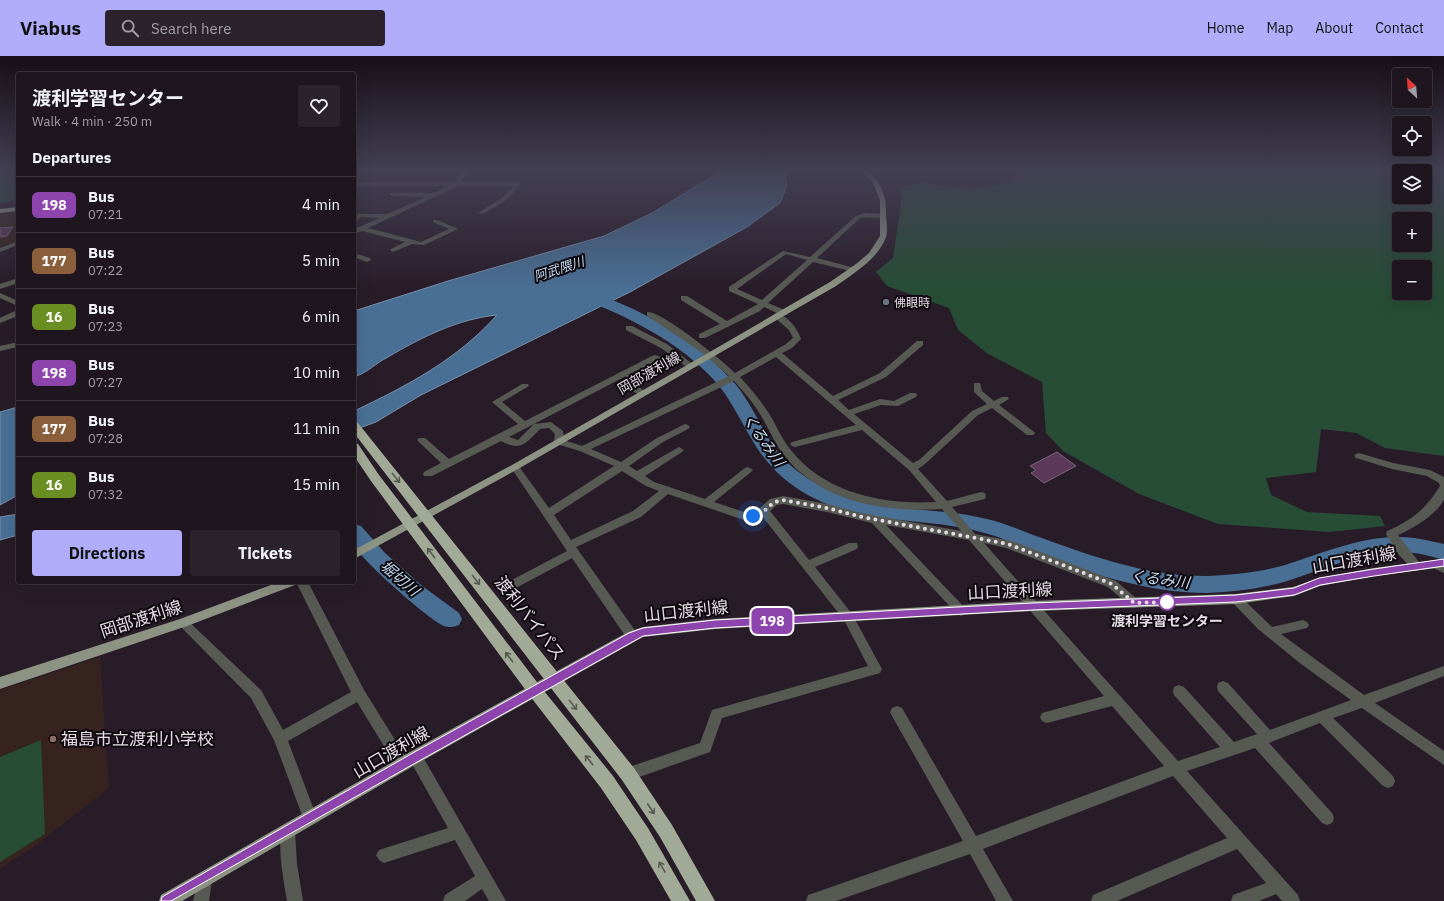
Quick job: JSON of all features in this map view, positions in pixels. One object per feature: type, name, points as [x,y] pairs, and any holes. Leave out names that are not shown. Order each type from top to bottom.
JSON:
[{"type":"highway","name":"渡利バイパス","points":[[356,432],[361,449],[410,525],[535,691],[607,782],[642,834],[681,901]]},
{"type":"highway","name":"渡利バイパス","points":[[361,449],[427,516],[554,681],[628,774],[666,831],[706,901]]},
{"type":"main road","name":"岡部渡利線","points":[[356,554],[515,467],[833,284],[872,254],[879,244],[883,236],[883,210]]},
{"type":"main road","name":"山口渡利線","points":[[167,901],[409,761],[632,636],[656,629],[683,626],[1033,606],[1236,599],[1294,591],[1319,582],[1417,567],[1441,565]]},
{"type":"main road","name":"岡部渡利線","points":[[0,683],[183,623],[286,584]]},
{"type":"street","points":[[356,231],[402,210]]},
{"type":"street","points":[[481,213],[485,210]]},
{"type":"street","points":[[356,219],[359,215],[390,216]]},
{"type":"street","points":[[702,336],[757,309],[765,303],[858,217],[864,215],[883,216]]},
{"type":"street","points":[[356,226],[422,244],[455,229],[435,221]]},
{"type":"street","points":[[393,250],[412,241]]},
{"type":"street","points":[[0,250],[16,244]]},
{"type":"street","points":[[583,449],[718,386],[777,353],[797,339],[794,329],[781,314],[765,303],[732,289],[785,252],[852,270]]},
{"type":"street","points":[[356,256],[365,259],[356,262]]},
{"type":"street","points":[[0,287],[16,281]]},
{"type":"street","points":[[0,295],[16,303]]},
{"type":"street","points":[[684,298],[726,324]]},
{"type":"street","points":[[650,314],[711,355],[762,410],[774,433],[790,456],[827,486],[859,498],[885,505],[910,507],[944,505],[982,496]]},
{"type":"street","points":[[0,321],[16,315]]},
{"type":"street","points":[[629,328],[664,346],[693,365]]},
{"type":"street","points":[[831,400],[883,375],[920,343]]},
{"type":"street","points":[[0,349],[16,345]]},
{"type":"street","points":[[777,353],[848,413],[862,427],[912,468],[1292,901]]},
{"type":"street","points":[[428,474],[655,358],[664,361],[664,365],[658,370],[634,375],[629,378],[631,385],[644,393]]},
{"type":"street","points":[[977,385],[978,392],[1030,433]]},
{"type":"street","points":[[524,425],[496,402],[525,386]]},
{"type":"street","points":[[848,413],[880,402],[895,404],[913,394]]},
{"type":"street","points":[[912,468],[922,462],[975,413],[1005,399]]},
{"type":"street","points":[[502,437],[510,442],[524,442],[528,439],[537,426],[551,425],[560,433],[559,442],[583,449],[622,466],[650,484],[744,516],[757,515],[774,502],[783,500],[827,508],[876,520],[1008,544],[1112,584],[1134,603]]},
{"type":"street","points":[[549,513],[660,440],[685,427]]},
{"type":"street","points":[[795,444],[862,427]]},
{"type":"street","points":[[422,440],[448,464]]},
{"type":"street","points":[[637,476],[680,450]]},
{"type":"street","points":[[1359,456],[1392,466],[1430,472],[1439,477],[1444,484]]},
{"type":"street","points":[[515,467],[549,513],[632,636]]},
{"type":"street","points":[[706,503],[748,470]]},
{"type":"street","points":[[1417,567],[1391,534],[1418,521],[1442,494],[1444,488]]},
{"type":"street","points":[[508,587],[637,514],[666,490]]},
{"type":"street","points":[[628,774],[704,748],[717,714],[876,669],[848,617],[808,564],[764,511]]},
{"type":"street","points":[[876,520],[961,611]]},
{"type":"street","points":[[808,564],[853,546]]},
{"type":"street","points":[[303,584],[359,694],[409,761],[458,832],[498,901]]},
{"type":"street","points":[[1236,599],[1270,632],[1362,701],[1444,759]]},
{"type":"street","points":[[183,623],[256,694],[280,738],[310,818]]},
{"type":"street","points":[[1270,632],[1303,625]]},
{"type":"street","points":[[814,901],[973,845],[1176,768],[1263,739],[1444,671]]},
{"type":"street","points":[[1223,687],[1327,818]]},
{"type":"street","points":[[1179,691],[1231,749]]},
{"type":"street","points":[[280,738],[359,694]]},
{"type":"street","points":[[1047,717],[1115,699]]},
{"type":"street","points":[[897,712],[1005,901]]},
{"type":"street","points":[[1323,717],[1388,781]]},
{"type":"street","points":[[288,831],[289,864],[295,901]]},
{"type":"street","points":[[384,855],[458,832]]},
{"type":"street","points":[[1099,901],[1238,841]]},
{"type":"street","points":[[451,901],[485,878]]},
{"type":"street","points":[[201,901],[204,880]]},
{"type":"street","points":[[1239,901],[1278,886]]},
{"type":"shaded area","points":[[16,211],[16,241],[0,247],[0,213]]},
{"type":"shaded area","name":"福島市立渡利小学校","points":[[100,657],[109,788],[35,846],[0,869],[0,690]]},
{"type":"green space","points":[[900,210],[1444,210],[1444,456],[1385,448],[1356,433],[1321,429],[1316,472],[1266,478],[1271,495],[1307,512],[1380,516],[1385,526],[1330,532],[1218,524],[1139,494],[1063,451],[1046,433],[1042,382],[988,354],[958,330],[949,308],[887,286],[876,272],[893,258]]},
{"type":"green space","points":[[41,740],[45,834],[0,862],[0,757]]},
{"type":"water","name":"阿武隈川","points":[[656,210],[770,210],[747,227],[630,292],[421,395],[376,422],[356,429],[356,410],[393,392],[449,358],[482,331],[497,315],[468,320],[427,336],[356,376],[356,310],[448,281],[604,236]]},
{"type":"water","points":[[16,408],[16,496],[0,505],[0,412]]},
{"type":"water","points":[[16,514],[16,536],[0,540],[0,517]]},
{"type":"building","points":[[13,227],[7,236],[0,237],[0,228]]},
{"type":"building","points":[[1057,452],[1076,466],[1044,483],[1031,473],[1036,470],[1030,466]]},
{"type":"waterway","name":"くるみ川","points":[[584,295],[644,321],[664,333],[703,361],[732,391],[764,445],[777,463],[797,480],[820,493],[858,507],[874,511],[971,522],[1002,531],[1125,575],[1185,584],[1235,583],[1260,579],[1285,573],[1344,554],[1382,545],[1402,544],[1422,546],[1444,552]]},
{"type":"waterway","name":"堀切川","points":[[356,533],[378,559],[413,591],[451,619]]},
{"type":"bus line","name":"198","points":[[167,901],[415,757],[554,681],[632,636],[643,632],[656,629],[715,624],[1033,606],[1236,599],[1294,591],[1319,582],[1374,572],[1444,563]]},
{"type":"place","name":"佛眼時","points":[[886,302]]},
{"type":"place","name":"渡利学習センター","points":[[1167,602]]},
{"type":"place","name":"福島市立渡利小学校","points":[[53,739]]},
{"type":"route","points":[[753,516],[761,514],[774,502],[783,500],[827,508],[862,517],[1008,544],[1112,584],[1134,603],[1167,602]]}]
